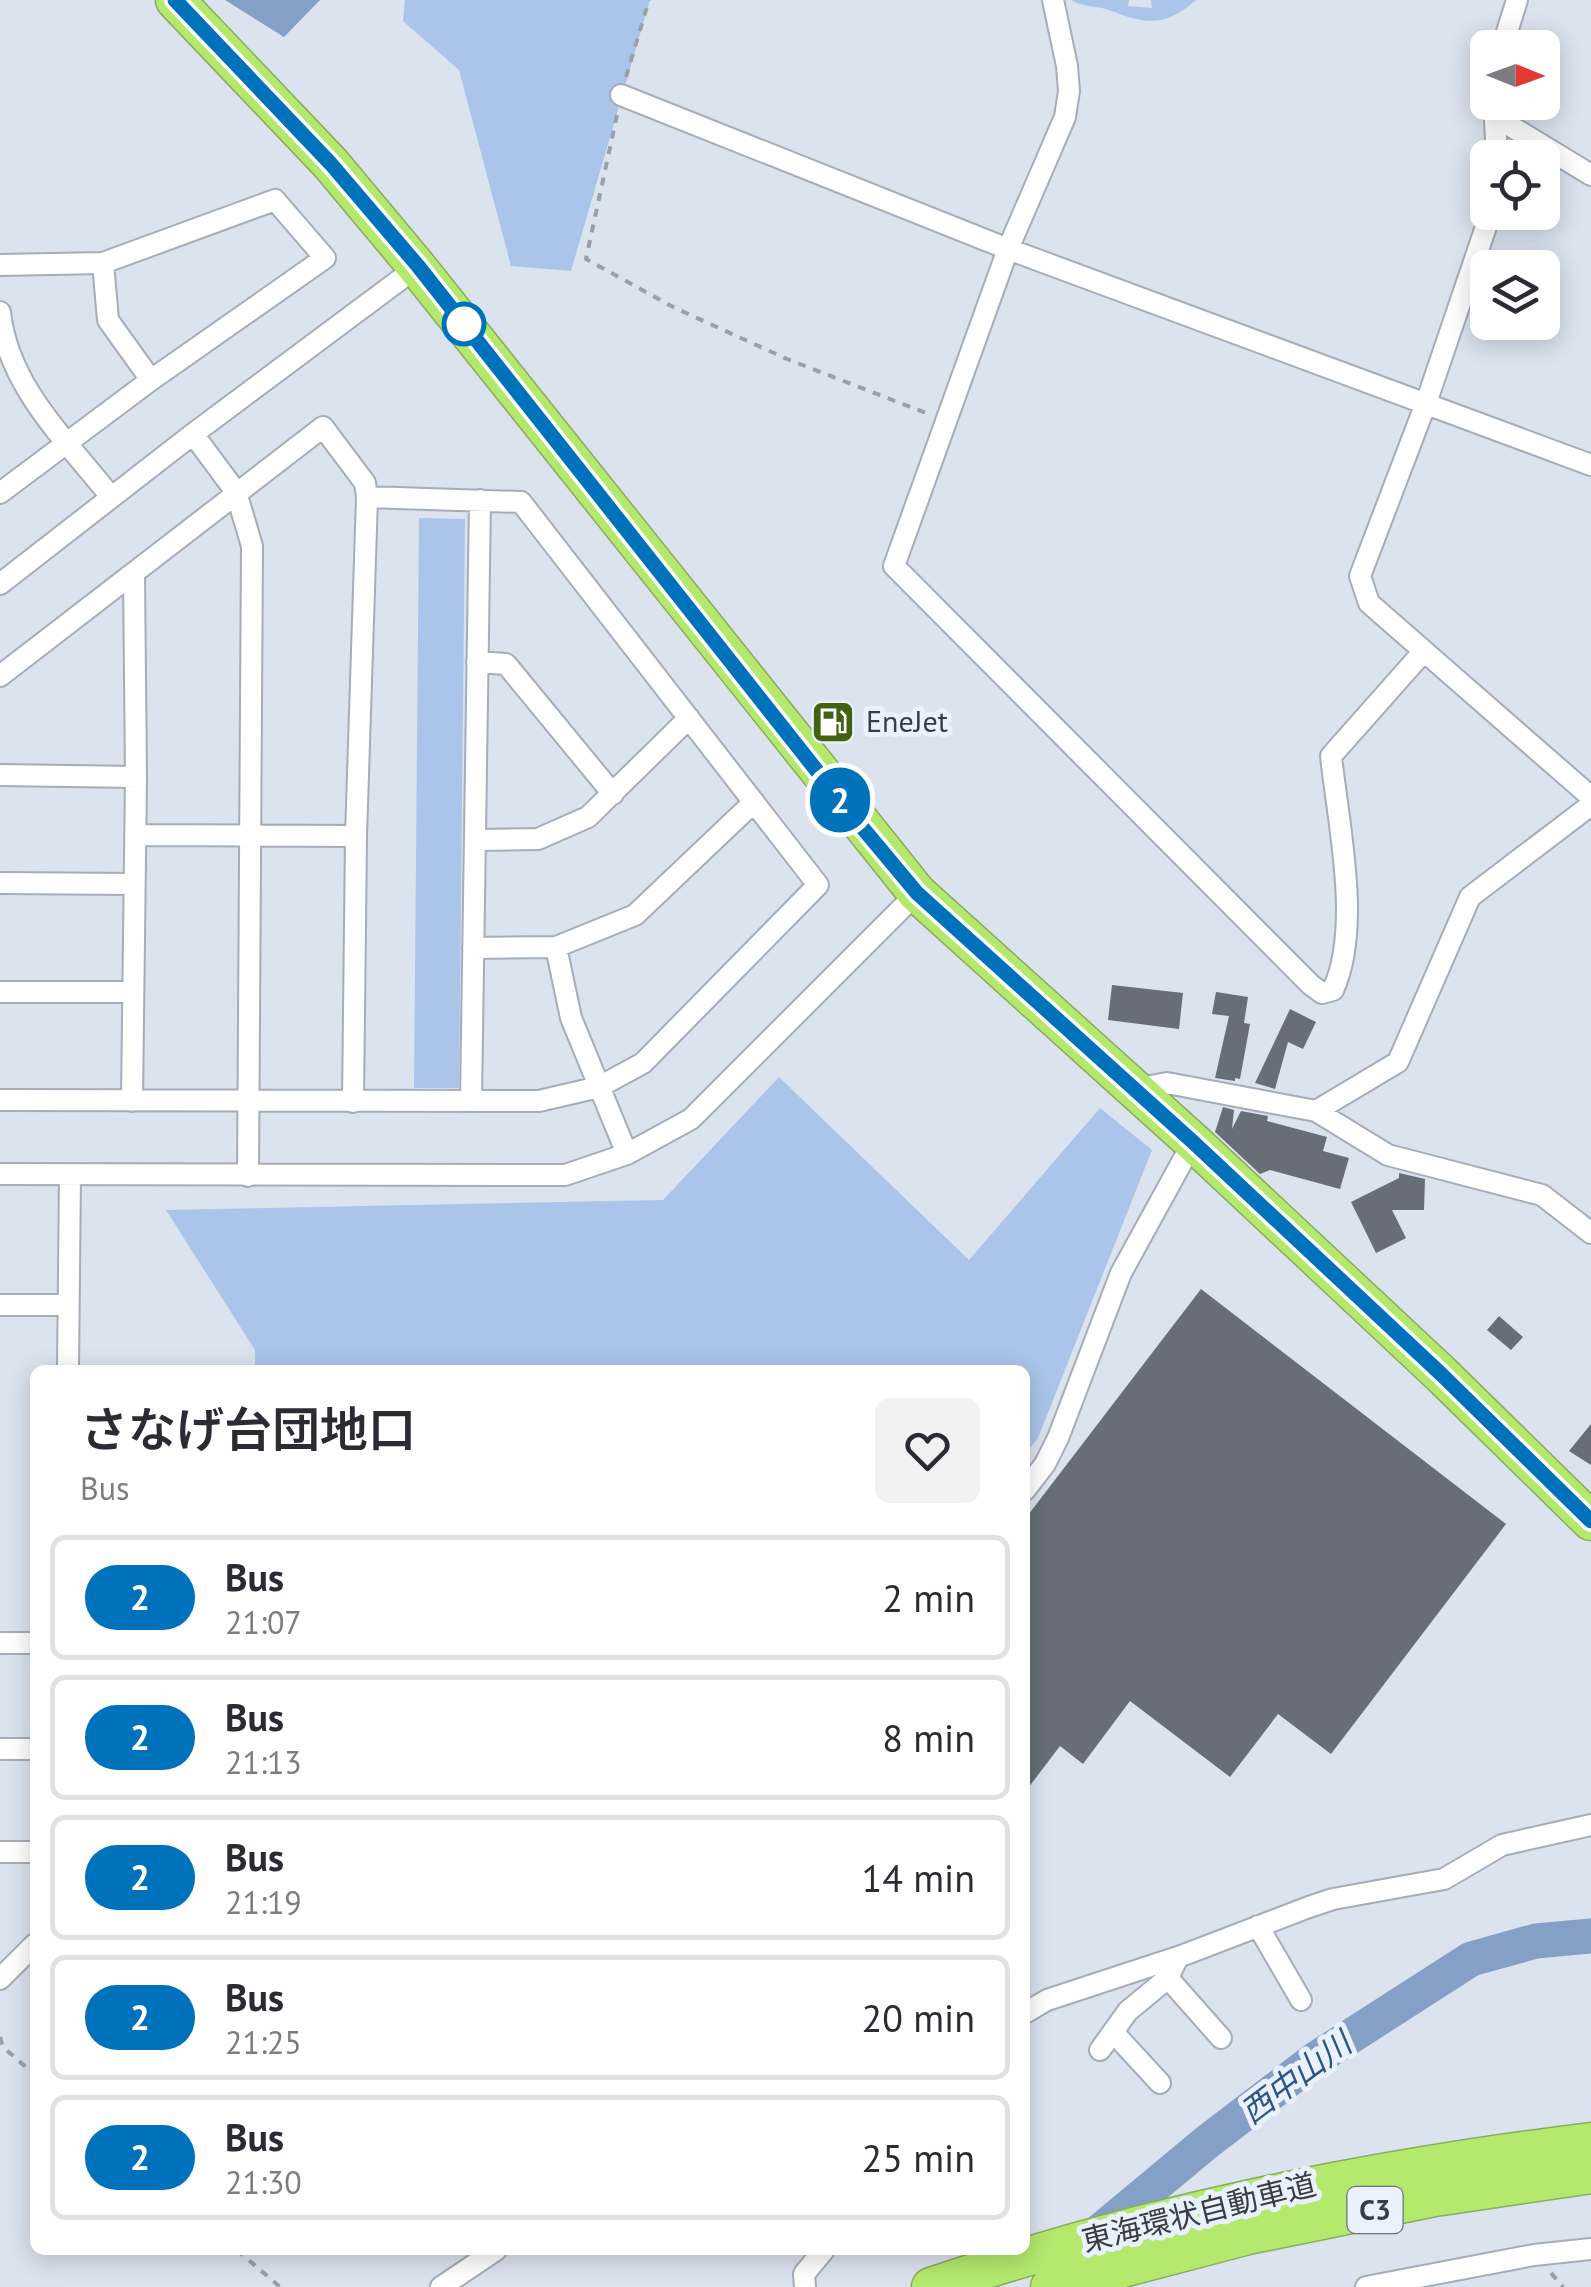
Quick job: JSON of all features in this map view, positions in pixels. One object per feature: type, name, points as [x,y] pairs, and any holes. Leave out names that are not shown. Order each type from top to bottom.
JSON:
[{"type":"highway","points":[[175,0],[331,164],[418,266],[917,893],[1193,1142],[1441,1374],[1591,1521]]},
{"type":"highway","name":"東海環状自動車道","points":[[931,2287],[1015,2259],[1296,2187],[1591,2142]]},
{"type":"highway","name":"東海環状自動車道","points":[[1050,2287],[1248,2235],[1435,2198],[1591,2174]]},
{"type":"street","points":[[1054,0],[1067,66],[1065,117],[1008,249],[894,566],[1322,993],[1333,990],[1346,936],[1344,874],[1331,756],[1424,651]]},
{"type":"street","points":[[1508,30],[1517,0]]},
{"type":"street","points":[[621,95],[1008,249],[1591,465]]},
{"type":"street","points":[[1509,120],[1591,175]]},
{"type":"street","points":[[0,265],[103,263],[275,200],[325,258],[150,380],[0,493]]},
{"type":"street","points":[[1485,230],[1426,403],[1360,576],[1369,603],[1591,797]]},
{"type":"street","points":[[103,263],[108,320],[150,380]]},
{"type":"street","points":[[0,584],[418,266]]},
{"type":"street","points":[[0,312],[26,392],[111,498]]},
{"type":"street","points":[[0,676],[323,426],[365,483],[367,498],[356,836],[353,1102]]},
{"type":"street","points":[[193,434],[236,492],[252,546],[248,1176]]},
{"type":"street","points":[[0,1100],[539,1101],[598,1087],[642,1062],[818,885],[522,502],[367,498]]},
{"type":"street","points":[[471,1102],[480,500]]},
{"type":"street","points":[[132,1101],[134,574]]},
{"type":"street","points":[[478,662],[506,664],[612,794]]},
{"type":"street","points":[[475,840],[538,838],[588,817],[688,718]]},
{"type":"street","points":[[0,775],[136,778]]},
{"type":"street","points":[[474,948],[556,947],[636,915],[754,802]]},
{"type":"street","points":[[1316,1111],[1398,1062],[1470,897],[1591,805]]},
{"type":"street","points":[[135,835],[356,836]]},
{"type":"street","points":[[0,883],[134,884]]},
{"type":"street","points":[[0,1174],[565,1174],[627,1154],[691,1120],[917,893]]},
{"type":"street","points":[[556,947],[570,1018],[627,1154]]},
{"type":"street","points":[[0,992],[133,992]]},
{"type":"street","points":[[1135,1089],[1166,1084],[1316,1111],[1388,1155],[1542,1195],[1591,1233]]},
{"type":"street","points":[[1030,1484],[1058,1438],[1121,1272],[1193,1142]]},
{"type":"street","points":[[68,1365],[70,1175]]},
{"type":"street","points":[[0,1305],[68,1305]]},
{"type":"street","points":[[0,1642],[30,1643]]},
{"type":"street","points":[[0,1749],[30,1749]]},
{"type":"street","points":[[1030,2010],[1047,2000],[1178,1957],[1332,1899],[1444,1879],[1502,1845],[1591,1824]]},
{"type":"street","points":[[0,1852],[30,1852]]},
{"type":"street","points":[[1258,1926],[1301,2000]]},
{"type":"street","points":[[0,1979],[30,1949]]},
{"type":"street","points":[[1100,2050],[1128,2011],[1168,1978],[1178,1957]]},
{"type":"street","points":[[1168,1978],[1222,2038]]},
{"type":"street","points":[[1113,2032],[1160,2083]]},
{"type":"street","points":[[1366,2287],[1534,2255],[1591,2249]]},
{"type":"street","points":[[441,2287],[489,2255]]},
{"type":"street","points":[[805,2287],[804,2274],[820,2255]]},
{"type":"path","points":[[648,0],[621,95],[586,259],[675,308],[787,360],[946,420]]},
{"type":"path","points":[[0,2037],[3,2047],[30,2071]]},
{"type":"path","points":[[243,2255],[280,2287]]},
{"type":"shaded area","points":[[225,0],[320,0],[284,37]]},
{"type":"shaded area","points":[[405,0],[650,0],[571,271],[511,266],[459,70],[403,21]]},
{"type":"shaded area","points":[[1071,0],[1129,0],[1128,6],[1152,8],[1151,0],[1196,0],[1174,15],[1154,21]]},
{"type":"shaded area","points":[[419,518],[465,519],[459,1088],[414,1088]]},
{"type":"shaded area","points":[[779,1077],[969,1260],[1100,1108],[1152,1150],[1038,1438],[1030,1448],[1030,1365],[255,1365],[255,1350],[166,1210],[663,1200]]},
{"type":"building","points":[[1112,985],[1183,993],[1179,1029],[1108,1020]]},
{"type":"building","points":[[1216,992],[1248,997],[1244,1023],[1250,1024],[1240,1079],[1235,1081],[1215,1078],[1229,1016],[1212,1014]]},
{"type":"building","points":[[1290,1009],[1316,1022],[1303,1049],[1288,1042],[1275,1089],[1255,1083]]},
{"type":"building","points":[[1223,1107],[1234,1110],[1232,1129],[1241,1111],[1268,1116],[1267,1121],[1327,1137],[1323,1151],[1349,1158],[1340,1189],[1270,1170],[1260,1174],[1215,1132]]},
{"type":"building","points":[[1399,1173],[1425,1179],[1424,1210],[1392,1210],[1406,1238],[1376,1253],[1351,1202],[1399,1178]]},
{"type":"building","points":[[1201,1289],[1506,1524],[1331,1754],[1278,1714],[1230,1777],[1130,1701],[1083,1764],[1060,1746],[1030,1785],[1030,1512]]},
{"type":"building","points":[[1499,1316],[1523,1337],[1511,1350],[1487,1330]]},
{"type":"building","points":[[1591,1424],[1591,1465],[1569,1451]]},
{"type":"waterway","name":"西中山川","points":[[1088,2241],[1207,2142],[1317,2058],[1471,1959],[1536,1941],[1591,1936]]},
{"type":"bus line","name":"2","points":[[175,0],[331,164],[418,266],[917,893],[1193,1142],[1441,1374],[1591,1521]]},
{"type":"place","name":"EneJet","points":[[833,722]]}]
